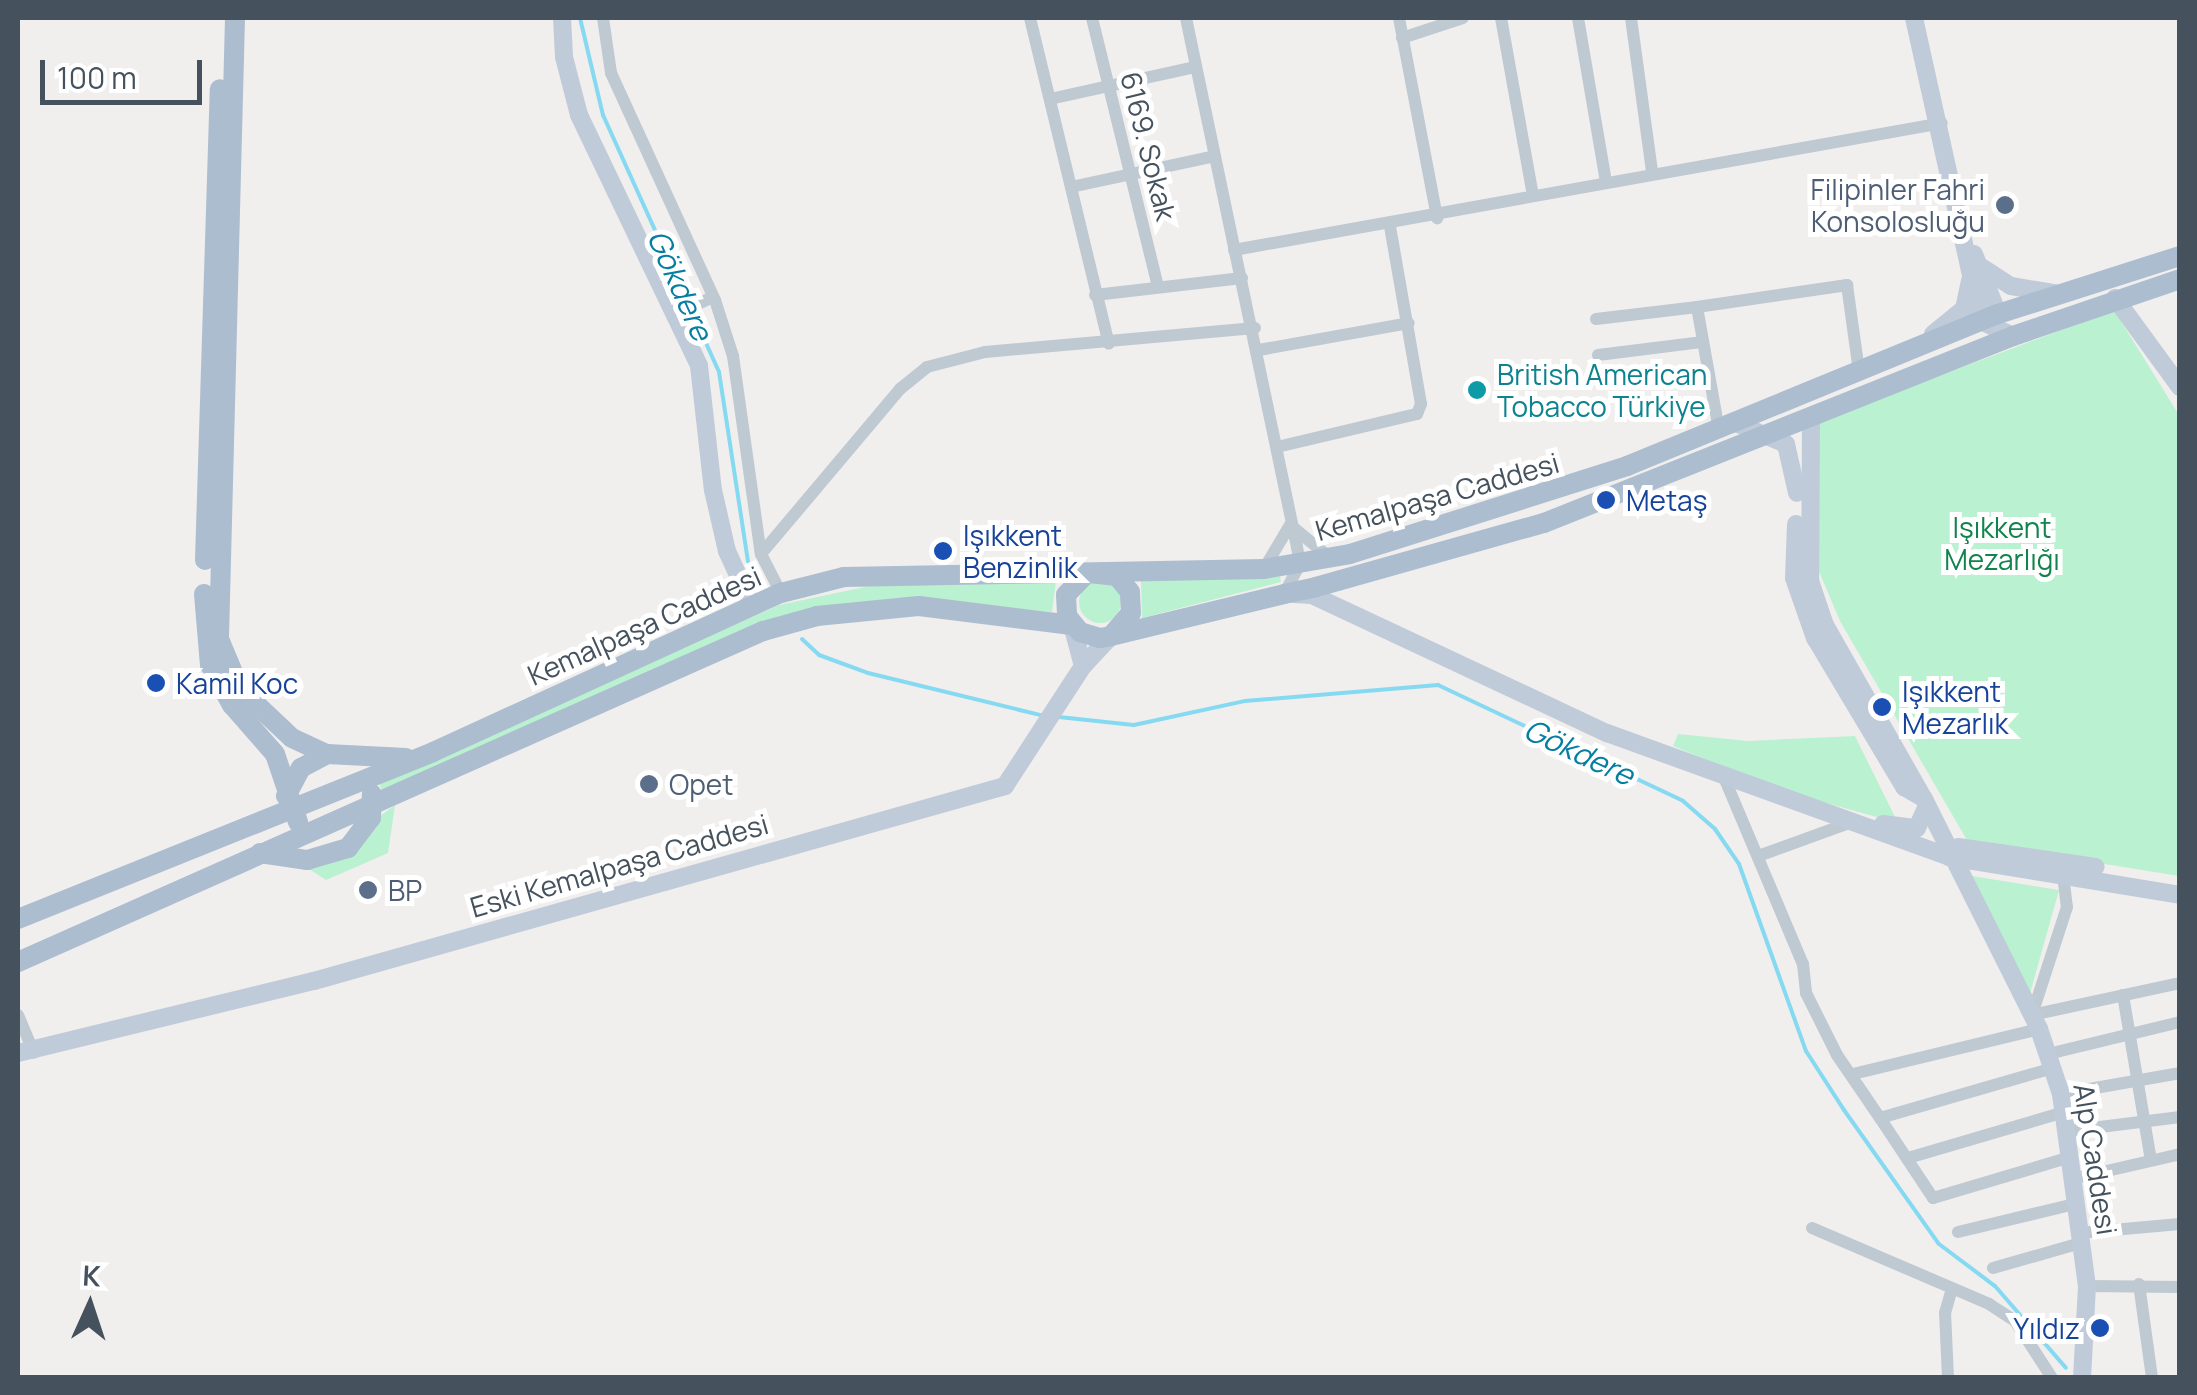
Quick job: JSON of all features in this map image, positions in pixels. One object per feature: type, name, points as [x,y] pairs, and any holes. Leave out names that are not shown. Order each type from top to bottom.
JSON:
[{"type":"main road","points":[[222,18],[204,643],[223,691],[270,746],[291,802],[310,832]]},
{"type":"main road","points":[[235,18],[218,639],[235,680],[258,711],[292,738],[334,755],[368,779],[372,805],[362,836],[348,848],[306,860],[260,853]]},
{"type":"main road","points":[[562,18],[564,57],[579,115],[699,366],[713,490],[727,551],[751,604]]},
{"type":"main road","points":[[1914,18],[1942,123],[1968,246],[1996,324]]},
{"type":"main road","points":[[1968,246],[1984,268],[2011,286],[2061,294]]},
{"type":"main road","points":[[1914,348],[1964,309],[1970,293],[1968,246]]},
{"type":"main road","name":"Kemalpaşa Caddesi","points":[[1111,636],[1338,580],[1544,523],[1775,434],[1982,348],[1996,324],[2061,294],[2180,256]]},
{"type":"main road","points":[[1984,268],[1996,324]]},
{"type":"main road","name":"Kemalpaşa Caddesi","points":[[291,802],[368,779],[433,752],[781,593],[844,578],[1264,569],[1342,556],[1530,500],[1729,428],[1914,348],[2180,279]]},
{"type":"main road","points":[[2115,298],[2180,387]]},
{"type":"main road","name":"Alp Caddesi","points":[[1811,418],[1810,581],[1825,624],[1925,802],[1949,857],[2036,1022],[2063,1103],[2067,1158],[2087,1286],[2082,1378]]},
{"type":"main road","points":[[1729,428],[1775,434]]},
{"type":"main road","name":"Alp Caddesi","points":[[1775,434],[1786,444],[1798,476],[1794,578],[1815,638],[1904,787],[1925,802]]},
{"type":"main road","points":[[1342,556],[1338,580],[1345,599],[1379,625]]},
{"type":"main road","points":[[1072,625],[1090,636],[1111,636],[1127,622],[1132,602],[1125,583],[1097,571],[1071,586],[1065,605],[1083,666]]},
{"type":"main road","points":[[1284,594],[1312,595],[1607,733],[1834,812],[1949,857],[2180,895]]},
{"type":"main road","name":"Kemalpaşa Caddesi","points":[[18,962],[731,644],[818,616],[935,607],[1072,625]]},
{"type":"main road","name":"Eski Kemalpaşa Caddesi","points":[[26,1053],[1005,786],[1040,740],[1083,666],[1111,636]]},
{"type":"main road","points":[[18,918],[222,839],[291,802],[301,768],[334,755],[433,752]]},
{"type":"main road","points":[[1834,812],[1917,828],[1925,802]]},
{"type":"main road","points":[[1939,833],[1956,847],[2180,883]]},
{"type":"street","points":[[603,18],[611,73],[638,142],[713,297],[733,356],[762,554],[781,593]]},
{"type":"street","points":[[1030,18],[1109,344]]},
{"type":"street","name":"6169. Sokak","points":[[1092,18],[1158,287]]},
{"type":"street","points":[[1186,18],[1234,250],[1255,328],[1300,564],[1284,594]]},
{"type":"street","points":[[1399,18],[1437,218]]},
{"type":"street","points":[[1402,38],[1462,18]]},
{"type":"street","points":[[1502,18],[1533,195]]},
{"type":"street","points":[[1578,18],[1606,180]]},
{"type":"street","points":[[1631,18],[1652,172]]},
{"type":"street","points":[[1050,99],[1195,67]]},
{"type":"street","points":[[1234,250],[1390,227],[1606,180],[1942,123]]},
{"type":"street","points":[[1071,187],[1215,156]]},
{"type":"street","points":[[1276,447],[1416,414],[1421,404],[1390,227]]},
{"type":"street","points":[[1095,295],[1242,278]]},
{"type":"street","points":[[1596,319],[1847,284],[1859,371]]},
{"type":"street","points":[[672,316],[713,297]]},
{"type":"street","points":[[1697,307],[1729,428]]},
{"type":"street","points":[[1259,350],[1408,323]]},
{"type":"street","points":[[762,554],[900,389],[928,367],[985,352],[1109,344],[1255,328]]},
{"type":"street","points":[[1598,355],[1704,342]]},
{"type":"street","points":[[1291,522],[1306,544],[1342,556]]},
{"type":"street","points":[[1264,569],[1291,522]]},
{"type":"street","points":[[1722,772],[1761,855],[1803,964],[1806,994],[1933,1198],[2067,1158]]},
{"type":"street","points":[[1761,855],[1858,821]]},
{"type":"street","points":[[2036,1022],[2067,907],[2063,875]]},
{"type":"street","points":[[1853,1074],[2180,982]]},
{"type":"street","points":[[2123,995],[2152,1160]]},
{"type":"street","points":[[18,1014],[26,1053]]},
{"type":"street","points":[[1880,1118],[2131,1034],[2180,1022]]},
{"type":"street","points":[[1908,1158],[2063,1103],[2140,1080],[2180,1073]]},
{"type":"street","points":[[2068,1131],[2180,1117]]},
{"type":"street","points":[[2072,1179],[2180,1154]]},
{"type":"street","points":[[1958,1232],[2075,1204]]},
{"type":"street","points":[[1993,1268],[2080,1238],[2180,1224]]},
{"type":"street","points":[[1812,1228],[1952,1289],[2015,1322],[2052,1378]]},
{"type":"street","points":[[2139,1284],[2152,1378]]},
{"type":"street","points":[[2087,1286],[2180,1286]]},
{"type":"street","points":[[1948,1378],[1945,1312],[1952,1289]]},
{"type":"green space","name":"Işıkkent Mezarlığı","points":[[2114,310],[2179,415],[2179,876],[1968,842],[1840,621],[1812,555],[1817,422]]},
{"type":"green space","points":[[1280,576],[1281,582],[1142,618],[1141,580]]},
{"type":"green space","points":[[1056,581],[1052,612],[896,598],[780,616],[382,791],[379,783],[779,605],[884,583]]},
{"type":"green space","points":[[1100,581],[1115,587],[1121,602],[1115,617],[1100,623],[1085,617],[1079,602],[1085,587]]},
{"type":"green space","points":[[1678,734],[1748,741],[1855,736],[1898,823],[1780,790],[1673,746]]},
{"type":"green space","points":[[395,805],[388,853],[326,880],[309,869]]},
{"type":"green space","points":[[1966,875],[2059,890],[2029,997]]},
{"type":"waterway","name":"Gökdere","points":[[580,18],[603,115],[719,372],[748,562]]},
{"type":"waterway","name":"Gökdere","points":[[802,639],[819,655],[868,673],[1044,716]]},
{"type":"waterway","name":"Gökdere","points":[[1059,717],[1134,725],[1245,701],[1438,685],[1683,801],[1715,829],[1739,864],[1806,1051],[1844,1110],[1939,1244],[1995,1286],[2066,1368]]},
{"type":"place","name":"Filipinler Fahri Konsolosluğu","points":[[2005,205]]},
{"type":"place","name":"British American Tobacco Türkiye","points":[[1477,390]]},
{"type":"place","name":"Metaş","points":[[1606,500]]},
{"type":"place","name":"Işıkkent Benzinlik","points":[[943,551]]},
{"type":"place","name":"Kamil Koc","points":[[156,683]]},
{"type":"place","name":"Işıkkent Mezarlık","points":[[1882,707]]},
{"type":"place","name":"Opet","points":[[649,784]]},
{"type":"place","name":"BP","points":[[368,890]]},
{"type":"place","name":"Yıldız","points":[[2100,1328]]}]
